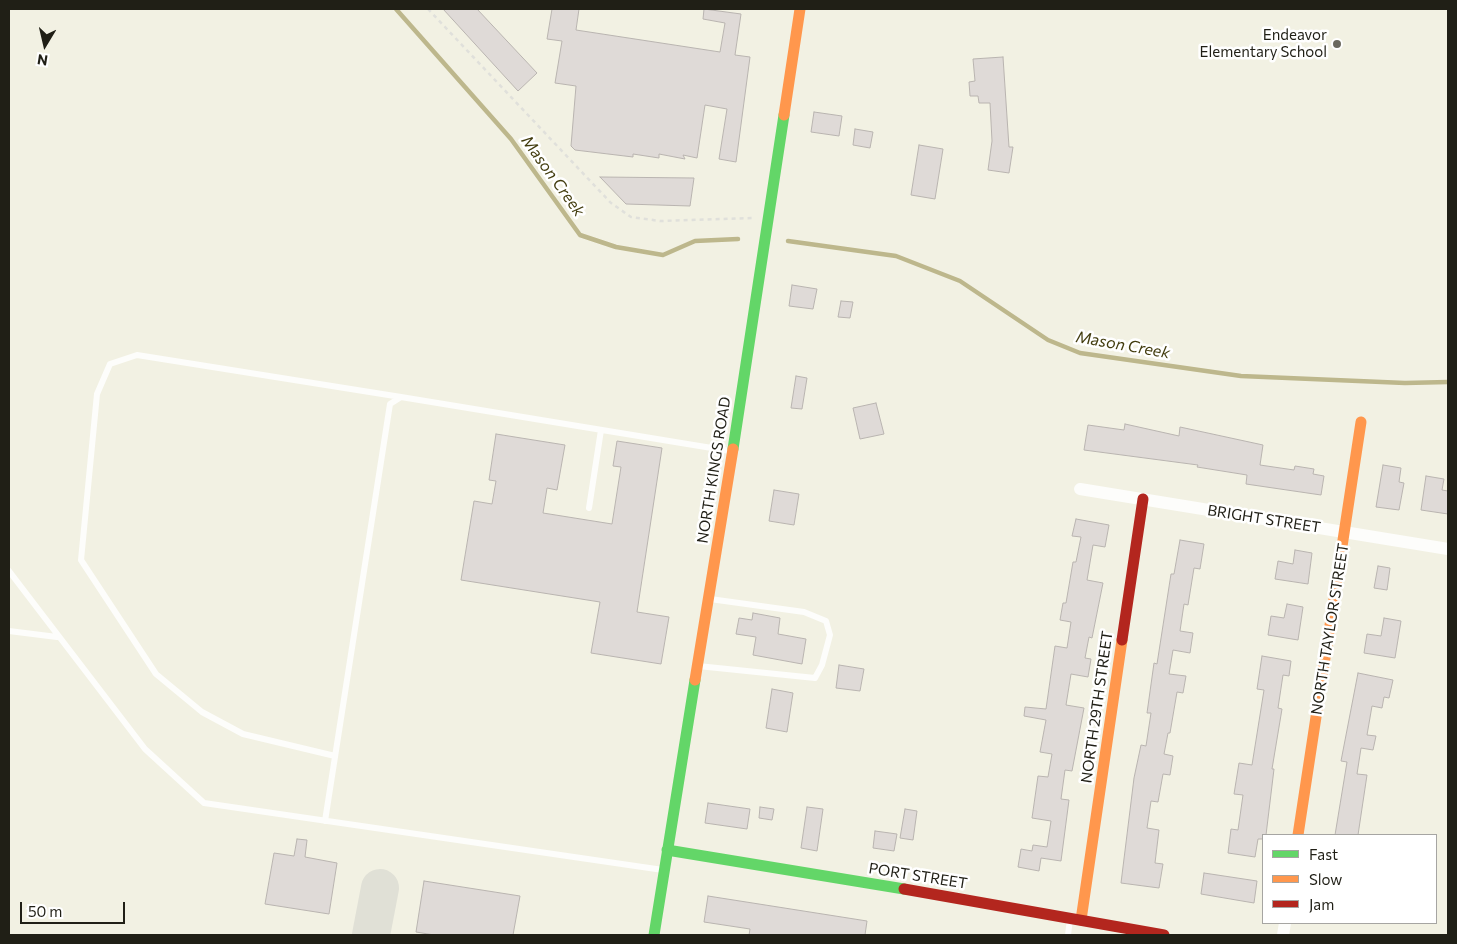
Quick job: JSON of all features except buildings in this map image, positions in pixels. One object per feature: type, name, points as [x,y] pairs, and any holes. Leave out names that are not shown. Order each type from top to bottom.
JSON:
[{"type":"street","name":"NORTH KINGS ROAD","points":[[654,935],[769,217],[800,9]]},
{"type":"street","name":"NORTH TAYLOR STREET","points":[[1298,834],[1361,422]]},
{"type":"street","name":"BRIGHT STREET","points":[[1080,489],[1448,548]]},
{"type":"street","name":"NORTH 29TH STREET","points":[[1076,919],[1144,499]]},
{"type":"street","name":"PORT STREET","points":[[667,850],[1164,935]]},
{"type":"lane","points":[[335,756],[243,734],[202,712],[156,674],[80,560],[96,394],[110,364],[137,355],[732,451]]},
{"type":"lane","points":[[325,821],[390,404],[401,397]]},
{"type":"lane","points":[[589,508],[601,430]]},
{"type":"lane","points":[[9,571],[145,749],[204,803],[664,870]]},
{"type":"lane","points":[[697,665],[816,678],[822,665],[830,635],[826,621],[804,612],[710,599],[709,597]]},
{"type":"lane","points":[[9,631],[57,636]]},
{"type":"lane","points":[[1068,935],[1076,919]]},
{"type":"path","points":[[428,9],[611,203],[631,217],[660,221],[738,220],[769,217]]},
{"type":"waterway","name":"Mason Creek","points":[[396,9],[511,139],[580,235],[616,247],[663,255],[695,241],[738,239]]},
{"type":"waterway","name":"Mason Creek","points":[[788,241],[896,256],[960,281],[1048,340],[1080,353],[1241,376],[1405,383],[1448,382]]},
{"type":"taxiway","points":[[371,935],[380,888]]},
{"type":"traffic: fast","points":[[733,449],[784,115]]},
{"type":"traffic: fast","points":[[654,935],[695,680]]},
{"type":"traffic: fast","points":[[667,850],[904,889]]},
{"type":"traffic: slow","points":[[784,115],[800,9]]},
{"type":"traffic: slow","points":[[1298,834],[1361,422]]},
{"type":"traffic: slow","points":[[695,680],[733,449]]},
{"type":"traffic: slow","points":[[1081,920],[1122,640]]},
{"type":"traffic: jam","points":[[1122,640],[1143,499]]},
{"type":"traffic: jam","points":[[904,889],[1164,935]]},
{"type":"place","name":"Endeavor Elementary School","points":[[1337,44]]}]
